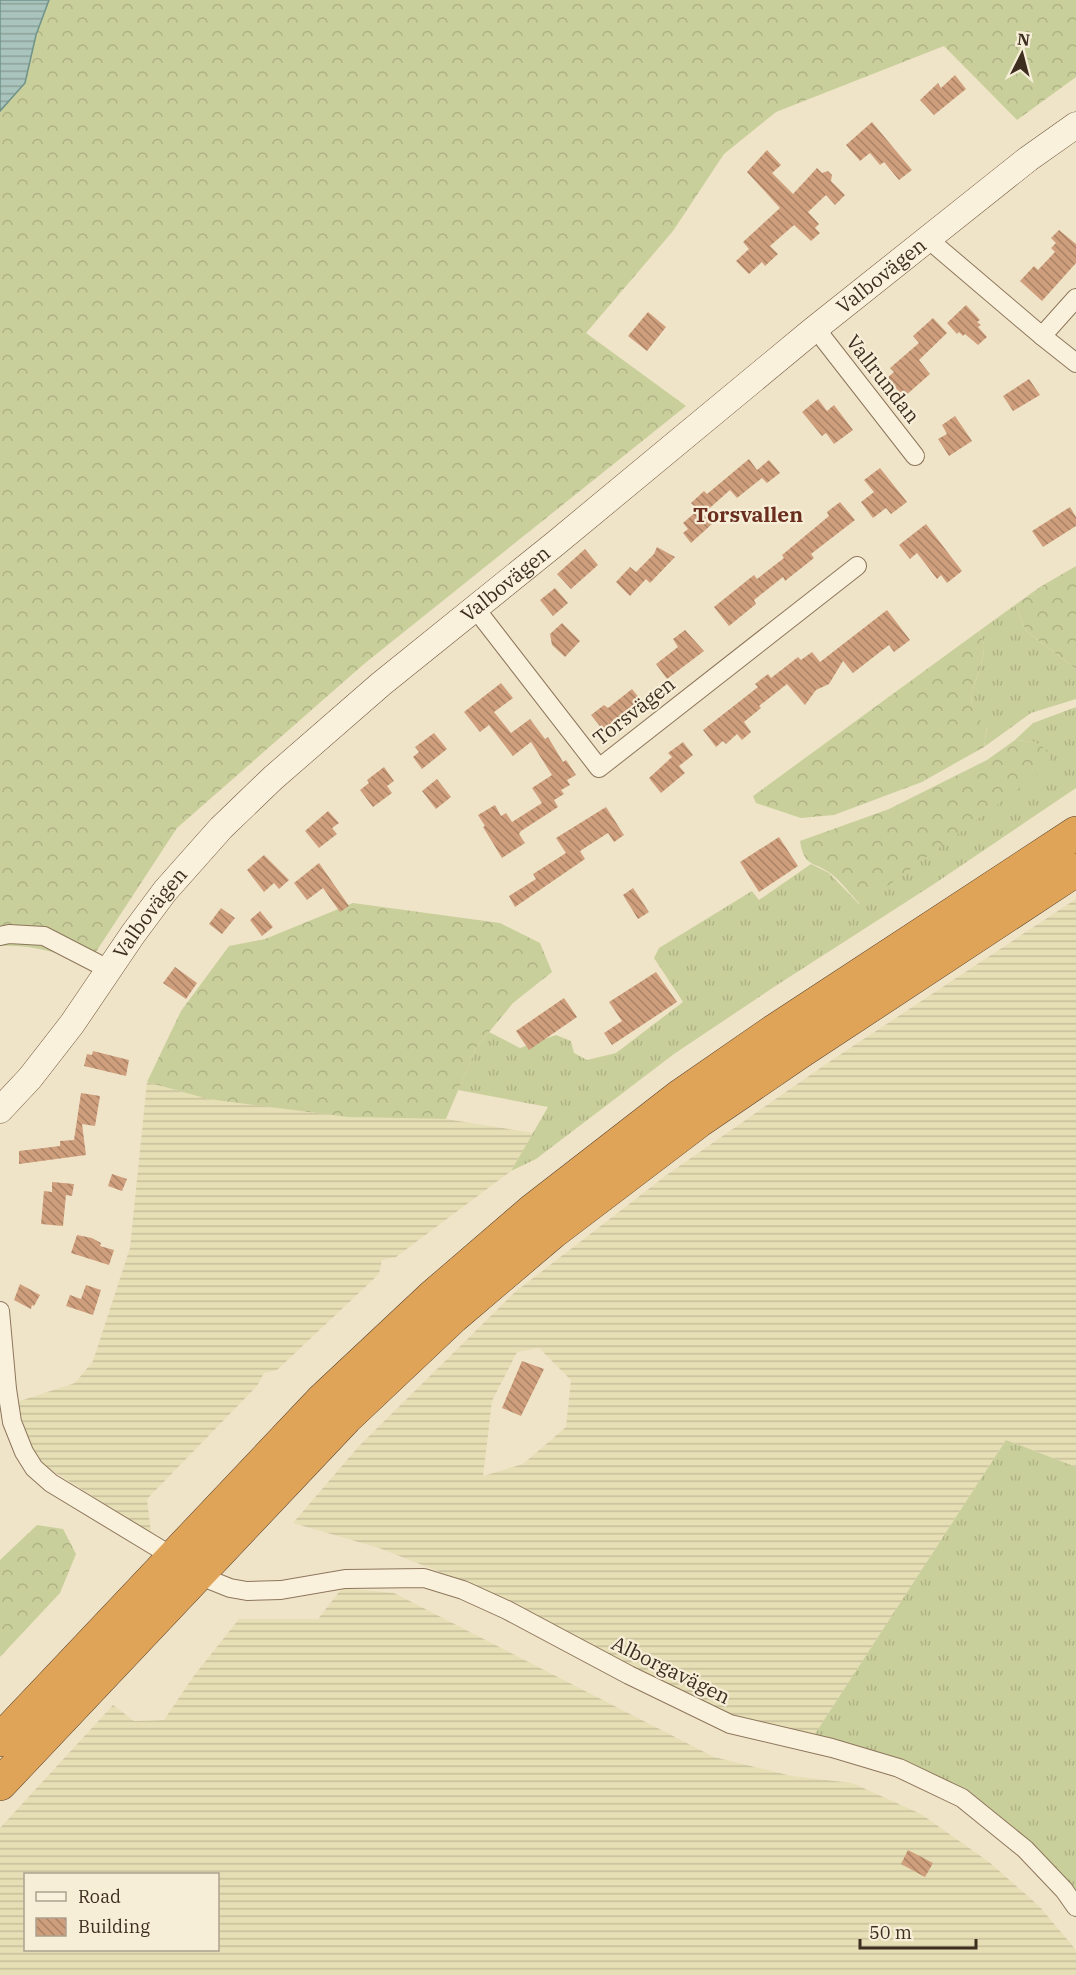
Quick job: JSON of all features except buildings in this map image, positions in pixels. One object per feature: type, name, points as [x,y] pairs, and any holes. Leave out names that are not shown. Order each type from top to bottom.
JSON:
[{"type":"highway","points":[[0,1740],[322,1400],[434,1296],[533,1210],[680,1096],[755,1044],[1076,833]]},
{"type":"highway","points":[[0,1784],[346,1418],[472,1302],[553,1232],[699,1121],[1076,870]]},
{"type":"main road","name":"Valbovägen","points":[[0,1110],[30,1078],[72,1024],[108,969],[165,891],[245,804],[336,722],[816,328],[1028,159],[1076,125]]},
{"type":"street","points":[[928,239],[1076,363]]},
{"type":"street","points":[[1042,336],[1076,298]]},
{"type":"street","name":"Vallrundan","points":[[816,328],[915,456]]},
{"type":"street","name":"Torsvägen","points":[[475,608],[599,768],[857,566]]},
{"type":"street","points":[[0,936],[9,934],[44,936],[108,969]]},
{"type":"street","points":[[0,1311],[12,1422],[24,1452],[34,1468],[51,1484],[160,1549]]},
{"type":"street","name":"Alborgavägen","points":[[210,1580],[230,1588],[258,1591],[281,1590],[345,1579],[424,1578],[463,1590],[507,1610],[629,1675],[730,1724],[832,1748],[899,1768],[962,1798],[1025,1849],[1064,1890],[1076,1907]]},
{"type":"shaded area","points":[[1076,899],[1076,1467],[1006,1440],[813,1737],[759,1725],[694,1700],[463,1581],[379,1548],[293,1523],[359,1446],[515,1292],[668,1174],[829,1062]],"holes":[[[539,1348],[571,1380],[566,1427],[523,1464],[483,1476],[492,1401],[517,1352]]]},
{"type":"shaded area","points":[[147,1082],[208,1099],[348,1117],[446,1119],[533,1133],[511,1171],[396,1257],[382,1260],[379,1274],[277,1370],[264,1373],[257,1386],[147,1499],[151,1533],[40,1463],[28,1442],[17,1402],[75,1383],[93,1361],[130,1248]]},
{"type":"shaded area","points":[[342,1588],[394,1593],[714,1757],[792,1776],[852,1783],[921,1814],[989,1862],[1039,1906],[1076,1950],[1076,1975],[0,1975],[0,1828],[113,1705],[134,1721],[164,1720],[193,1677],[239,1619],[318,1619]]},
{"type":"green space","points":[[49,0],[1076,0],[1076,77],[1017,120],[944,46],[776,112],[724,154],[673,231],[586,333],[686,406],[364,664],[177,828],[88,964],[45,950],[23,946],[0,946],[0,111],[25,83],[36,35]]},
{"type":"green space","points":[[1076,566],[1076,669],[1026,631],[1015,605]]},
{"type":"green space","points":[[1015,605],[1026,631],[1076,669],[1076,699],[1031,713],[984,747],[987,728],[978,718],[971,699],[984,649],[979,631]]},
{"type":"green space","points":[[979,631],[984,649],[971,699],[978,717],[987,727],[984,747],[922,782],[834,815],[801,818],[756,803],[753,796]]},
{"type":"green space","points":[[1076,707],[1076,788],[674,1054],[536,1159],[511,1171],[548,1107],[458,1090],[476,1048],[489,1032],[520,1048],[556,1035],[571,1041],[574,1053],[587,1060],[616,1053],[683,1002],[654,958],[659,948],[752,891],[759,900],[811,864],[829,873],[859,904],[1035,742],[1015,740],[1033,723]]},
{"type":"green space","points":[[1015,740],[1035,742],[1050,752],[1048,767],[860,904],[834,876],[810,862],[804,855],[800,841],[889,809],[987,760]]},
{"type":"green space","points":[[353,903],[500,923],[540,943],[552,972],[513,1003],[476,1048],[446,1119],[348,1117],[208,1099],[147,1082],[181,1011],[229,946],[265,939]]},
{"type":"green space","points":[[1006,1440],[1076,1467],[1076,1889],[965,1795],[813,1737]]},
{"type":"green space","points":[[37,1525],[63,1529],[76,1554],[60,1593],[0,1657],[0,1560]]},
{"type":"water","points":[[0,0],[49,0],[36,35],[25,83],[0,111]]},
{"type":"district","name":"Torsvallen","points":[[748,515]]}]
